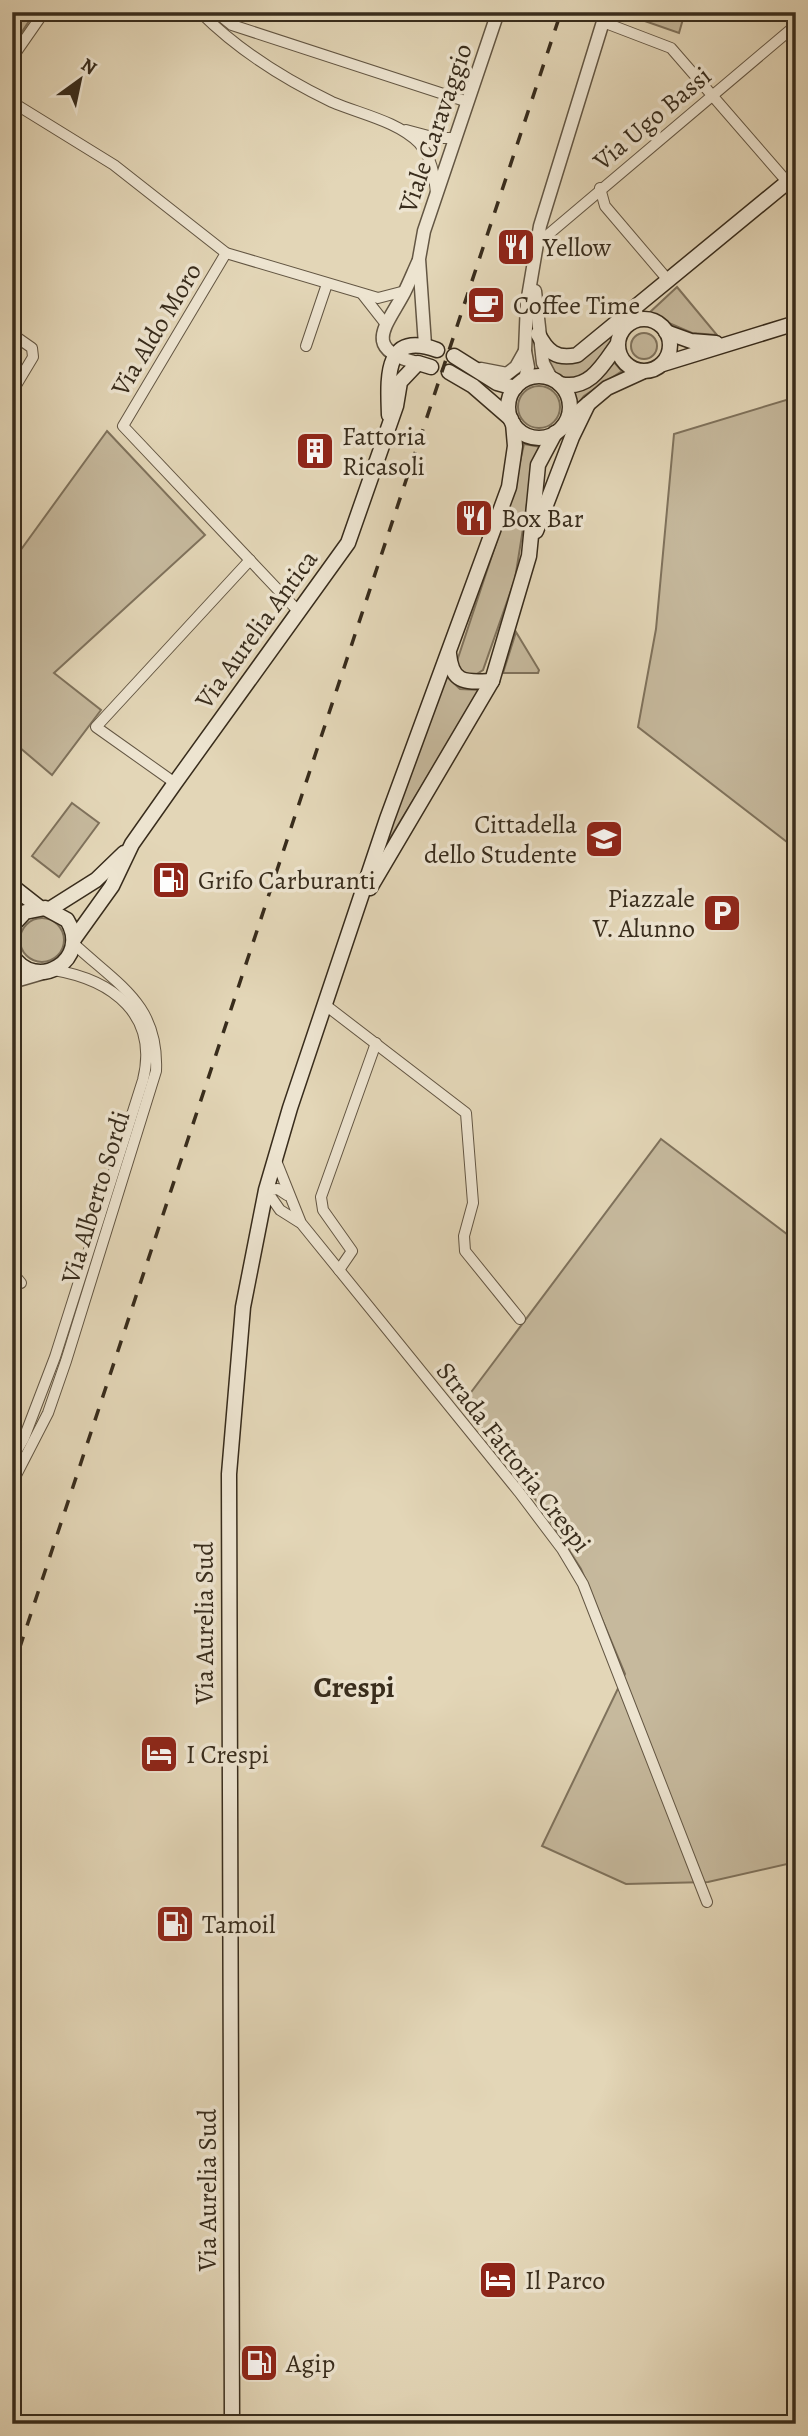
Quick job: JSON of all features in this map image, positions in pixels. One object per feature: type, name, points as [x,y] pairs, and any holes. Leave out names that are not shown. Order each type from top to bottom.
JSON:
[{"type":"main road","points":[[538,334],[551,353],[561,357],[577,355],[793,183]]},
{"type":"main road","points":[[352,922],[509,487],[515,446],[509,400],[520,384],[535,376],[569,386],[585,382],[601,369],[617,345],[621,331],[638,320],[667,281]]},
{"type":"main road","points":[[638,320],[651,320],[666,332],[691,341],[723,344]]},
{"type":"main road","points":[[532,538],[535,479],[542,453],[567,421],[607,388],[663,364],[796,323]]},
{"type":"main road","points":[[663,364],[670,348],[666,332]]},
{"type":"main road","points":[[397,355],[411,345],[431,348]]},
{"type":"main road","points":[[617,345],[622,360],[642,372]]},
{"type":"main road","name":"Via Aurelia Antica","points":[[389,427],[387,377],[397,355]]},
{"type":"main road","points":[[454,356],[497,383],[520,384]]},
{"type":"main road","name":"Via Aurelia Antica","points":[[49,972],[68,960],[74,941],[112,886],[132,844],[348,543],[389,427],[400,382],[424,365]]},
{"type":"main road","points":[[449,372],[473,386],[529,436],[542,438],[555,433]]},
{"type":"main road","points":[[555,381],[570,401],[567,421]]},
{"type":"main road","points":[[352,922],[492,681],[518,600],[532,538],[588,404]]},
{"type":"main road","points":[[449,653],[453,673],[461,679],[466,682],[492,681]]},
{"type":"main road","name":"Via Aurelia Antica","points":[[12,926],[25,912],[45,908],[96,880],[132,844]]},
{"type":"main road","points":[[12,886],[67,920],[74,941]]},
{"type":"main road","name":"Via Aurelia Sud","points":[[232,2423],[229,1474],[243,1307],[267,1190],[275,1157],[352,922]]},
{"type":"main road","points":[[12,955],[24,968],[49,972]]},
{"type":"street","points":[[12,58],[44,12]]},
{"type":"street","points":[[200,12],[226,36],[287,79],[396,128],[417,141],[428,155],[434,172],[436,194]]},
{"type":"street","points":[[216,12],[232,25],[468,102]]},
{"type":"street","points":[[226,36],[237,12]]},
{"type":"street","name":"Viale Caravaggio","points":[[384,323],[405,291],[419,259],[424,231],[498,12]]},
{"type":"street","points":[[520,384],[528,367],[525,351],[537,244],[562,149],[604,17],[664,43],[679,56],[793,183]]},
{"type":"street","name":"Via Ugo Bassi","points":[[537,244],[796,25]]},
{"type":"street","points":[[12,103],[114,165],[226,253],[363,295],[385,299],[405,291]]},
{"type":"street","points":[[396,128],[436,138],[456,138]]},
{"type":"street","points":[[600,188],[602,202],[667,281]]},
{"type":"street","name":"Via Aldo Moro","points":[[226,253],[123,426],[250,560]]},
{"type":"street","name":"Viale Caravaggio","points":[[419,259],[431,348]]},
{"type":"street","points":[[533,269],[543,363],[555,381]]},
{"type":"street","points":[[306,346],[327,284]]},
{"type":"street","points":[[363,295],[384,323],[384,344],[397,355],[424,365]]},
{"type":"street","points":[[12,334],[32,348],[33,357],[12,392]]},
{"type":"street","points":[[474,367],[507,374],[516,367],[525,351]]},
{"type":"street","points":[[174,783],[96,727],[250,560],[299,612]]},
{"type":"street","name":"Via Alberto Sordi","points":[[12,1483],[48,1413],[66,1362],[156,1071],[154,1034],[143,1007],[74,941]]},
{"type":"street","points":[[12,982],[49,972]]},
{"type":"street","name":"Via Alberto Sordi","points":[[12,1459],[24,1438],[55,1357],[143,1080],[146,1059],[144,1037],[131,1008],[107,988],[86,976],[49,972]]},
{"type":"street","points":[[324,1004],[466,1113],[473,1203],[464,1236],[464,1251],[520,1319]]},
{"type":"street","points":[[339,1270],[352,1251],[323,1210],[321,1197],[376,1042]]},
{"type":"street","name":"Strada Fattoria Crespi","points":[[275,1157],[301,1223],[519,1492],[573,1565],[614,1661],[707,1902]]},
{"type":"street","points":[[267,1190],[278,1189],[288,1195]]},
{"type":"street","name":"Strada Fattoria Crespi","points":[[267,1190],[280,1210],[301,1223]]},
{"type":"street","points":[[261,1217],[280,1210]]},
{"type":"street","points":[[12,1272],[20,1283]]},
{"type":"shaded area","points":[[15,12],[35,12],[12,47],[12,17]]},
{"type":"shaded area","points":[[619,12],[685,12],[679,33]]},
{"type":"shaded area","points":[[677,287],[717,335],[692,333],[648,314]]},
{"type":"shaded area","points":[[644,333],[653,337],[657,346],[653,355],[644,359],[635,355],[631,346],[635,337]]},
{"type":"shaded area","points":[[609,337],[612,341],[597,364],[582,377],[574,380],[566,380],[556,374],[546,357],[564,362],[580,359]]},
{"type":"shaded area","points":[[613,361],[622,371],[584,396],[576,406],[572,392],[582,390]]},
{"type":"shaded area","points":[[539,386],[554,392],[560,407],[554,422],[539,428],[524,422],[518,407],[524,392]]},
{"type":"shaded area","points":[[796,397],[796,849],[638,727],[656,629],[674,434]]},
{"type":"shaded area","points":[[107,431],[205,535],[54,673],[101,710],[52,775],[12,741],[12,562]]},
{"type":"shaded area","points":[[524,444],[541,447],[532,472],[515,579],[483,670],[472,677],[458,669],[457,661],[514,489]]},
{"type":"shaded area","points":[[516,632],[539,670],[538,673],[503,673]]},
{"type":"shaded area","points":[[445,675],[460,689],[480,690],[383,850]]},
{"type":"shaded area","points":[[72,803],[99,823],[59,877],[32,856]]},
{"type":"shaded area","points":[[42,918],[57,925],[64,940],[57,955],[42,962],[27,955],[20,940],[27,925]]},
{"type":"shaded area","points":[[661,1139],[796,1241],[796,1862],[708,1882],[626,1884],[542,1846],[625,1674],[581,1569],[544,1511],[463,1403]]},
{"type":"railway","points":[[12,1671],[561,12]]},
{"type":"place","name":"Yellow","points":[[516,247]]},
{"type":"place","name":"Coffee Time","points":[[486,305]]},
{"type":"place","name":"Fattoria Ricasoli","points":[[315,451]]},
{"type":"place","name":"Box Bar","points":[[474,518]]},
{"type":"place","name":"Cittadella dello Studente","points":[[604,839]]},
{"type":"place","name":"Grifo Carburanti","points":[[171,880]]},
{"type":"place","name":"Piazzale V. Alunno","points":[[722,913]]},
{"type":"place","name":"I Crespi","points":[[159,1754]]},
{"type":"place","name":"Tamoil","points":[[175,1924]]},
{"type":"place","name":"Il Parco","points":[[498,2280]]},
{"type":"place","name":"Agip","points":[[259,2363]]},
{"type":"district","name":"Crespi","points":[[354,1687]]}]
